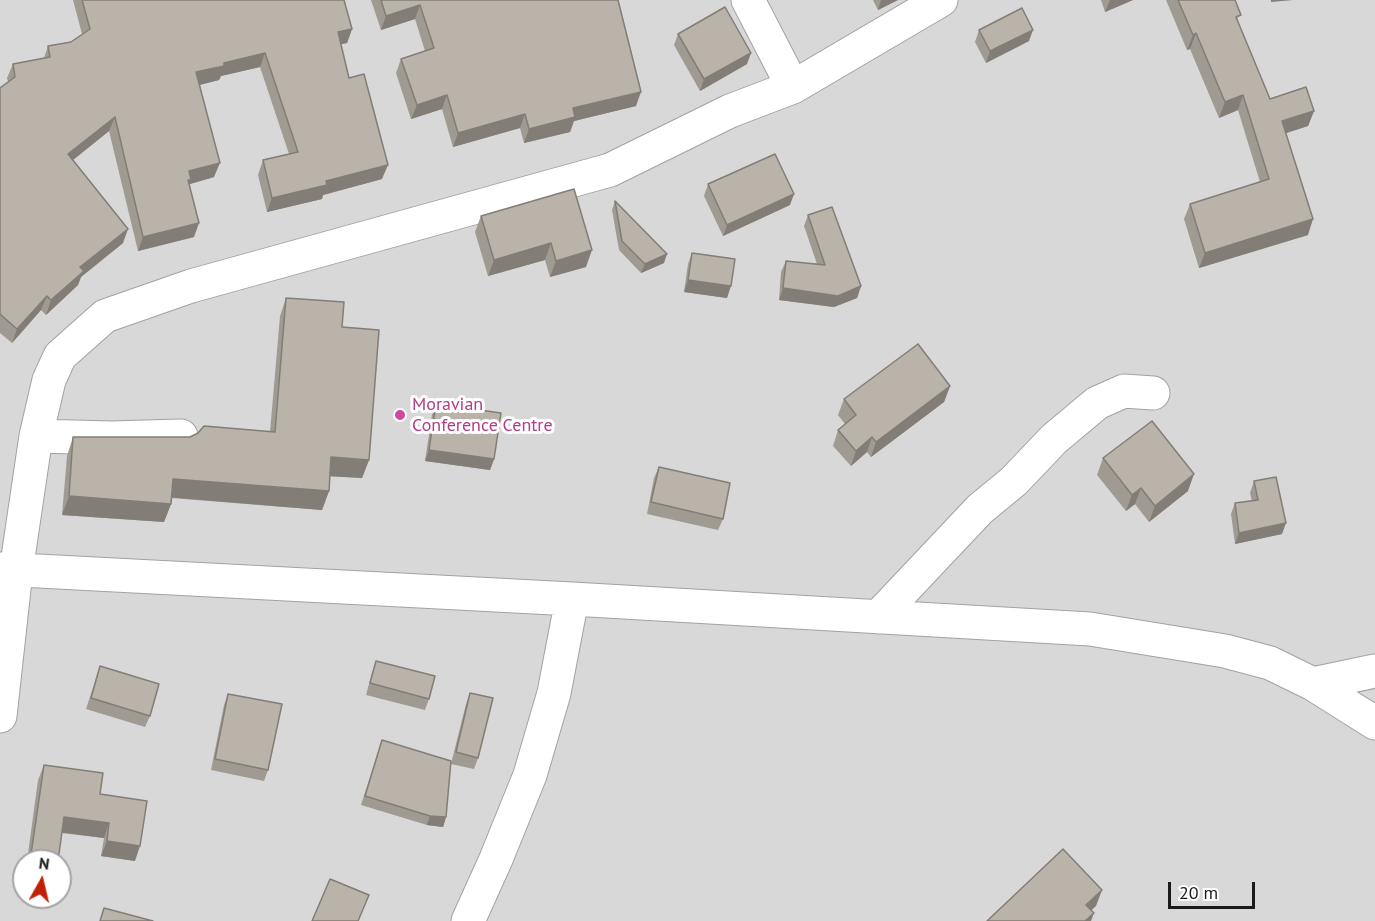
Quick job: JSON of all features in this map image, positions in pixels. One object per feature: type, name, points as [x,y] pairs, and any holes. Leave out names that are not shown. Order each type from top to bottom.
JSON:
[{"type":"street","points":[[748,0],[793,87]]},
{"type":"street","points":[[0,716],[8,570],[49,380],[60,356],[105,316],[191,286],[610,170],[730,111],[793,87],[941,0]]},
{"type":"street","points":[[878,617],[980,509],[1014,481],[1054,439],[1097,403],[1124,391],[1153,393]]},
{"type":"street","points":[[36,436],[181,436]]},
{"type":"street","points":[[8,570],[1090,629],[1225,651],[1270,663],[1313,684],[1375,723]]},
{"type":"street","points":[[468,921],[530,775],[555,693],[572,599]]},
{"type":"street","points":[[1313,684],[1375,671]]},
{"type":"shaded area","points":[[0,0],[1375,0],[1375,921],[0,921]]},
{"type":"building","points":[[82,0],[344,0],[352,29],[338,32],[349,78],[364,74],[388,165],[326,181],[327,185],[272,198],[263,160],[298,152],[265,53],[196,72],[220,163],[189,171],[191,180],[188,180],[199,223],[143,237],[115,117],[68,154],[128,229],[80,267],[84,271],[51,300],[47,296],[17,329],[0,314],[0,88],[15,77],[13,64],[50,57],[48,46],[71,42],[90,29]]},
{"type":"building","points":[[381,0],[618,0],[641,92],[573,108],[575,117],[529,129],[525,114],[458,133],[447,95],[417,105],[401,59],[434,48],[420,5],[386,16]]},
{"type":"building","points":[[1178,0],[1235,0],[1241,15],[1236,17],[1270,99],[1306,87],[1314,111],[1282,121],[1313,219],[1205,253],[1190,204],[1269,179],[1243,95],[1225,102],[1196,33],[1193,35]]},
{"type":"building","points":[[725,7],[751,53],[704,79],[678,34]]},
{"type":"building","points":[[1022,8],[1033,30],[990,51],[979,30]]},
{"type":"building","points":[[775,154],[794,194],[727,225],[708,184]]},
{"type":"building","points":[[574,189],[592,250],[556,261],[551,243],[494,260],[481,216]]},
{"type":"building","points":[[615,201],[667,254],[645,264],[622,241]]},
{"type":"building","points":[[832,207],[861,286],[838,296],[783,288],[786,261],[825,265],[808,215]]},
{"type":"building","points":[[692,253],[735,259],[731,286],[688,280]]},
{"type":"building","points":[[286,298],[344,302],[342,327],[379,330],[369,460],[331,457],[329,491],[173,479],[171,504],[69,496],[73,437],[190,437],[204,426],[275,432]]},
{"type":"building","points":[[918,344],[950,386],[876,442],[872,437],[856,451],[838,430],[856,415],[844,399]]},
{"type":"building","points":[[436,404],[501,413],[494,459],[429,450]]},
{"type":"building","points":[[1152,421],[1194,474],[1155,506],[1141,488],[1132,495],[1103,458]]},
{"type":"building","points":[[659,467],[730,483],[723,519],[651,502]]},
{"type":"building","points":[[1276,477],[1286,523],[1239,533],[1235,503],[1258,500],[1254,481]]},
{"type":"building","points":[[376,661],[435,676],[429,699],[370,683]]},
{"type":"building","points":[[100,666],[159,684],[150,716],[91,698]]},
{"type":"building","points":[[470,693],[493,698],[478,758],[456,752]]},
{"type":"building","points":[[228,694],[282,704],[268,770],[215,759]]},
{"type":"building","points":[[382,740],[451,761],[446,817],[430,816],[365,796]]},
{"type":"building","points":[[44,765],[103,773],[100,794],[147,801],[140,846],[107,841],[109,823],[64,817],[60,849],[32,849]]},
{"type":"building","points":[[1063,849],[1102,890],[1086,905],[1094,913],[1085,921],[987,921]]},
{"type":"building","points":[[330,879],[369,895],[358,921],[312,921]]},
{"type":"building","points":[[104,908],[153,921],[100,921]]},
{"type":"place","name":"Moravian Conference Centre","points":[[400,415]]}]
